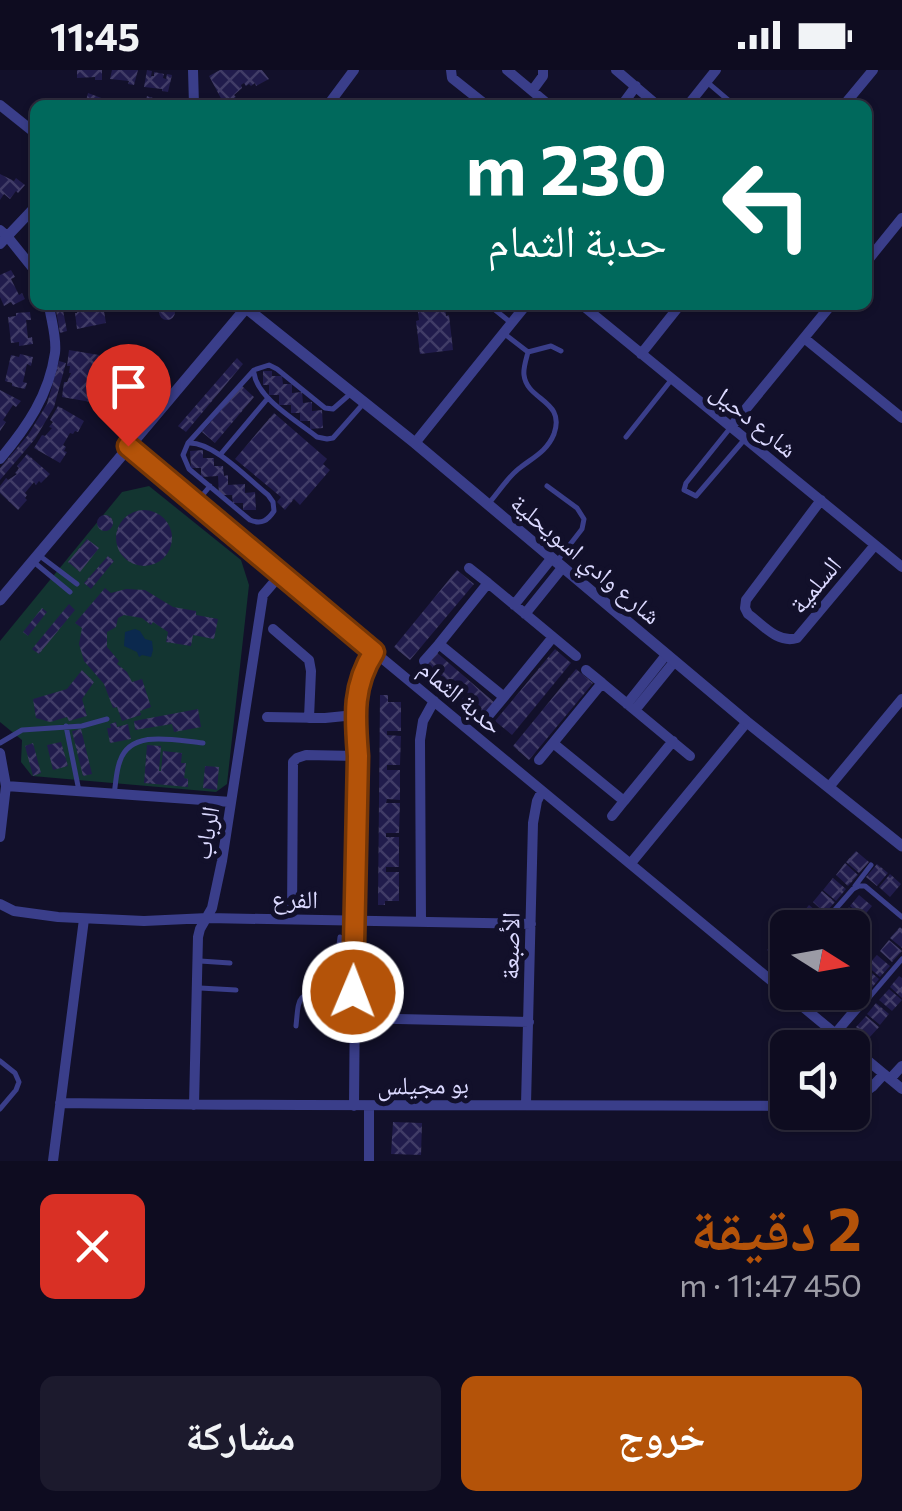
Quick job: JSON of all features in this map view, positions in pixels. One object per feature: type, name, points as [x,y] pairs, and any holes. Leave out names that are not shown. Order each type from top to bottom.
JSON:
[{"type":"street","points":[[194,70],[194,100]]},
{"type":"street","points":[[332,100],[354,70]]},
{"type":"street","points":[[451,70],[452,78],[480,100]]},
{"type":"street","points":[[507,70],[543,100]]},
{"type":"street","points":[[532,91],[543,70]]},
{"type":"street","points":[[616,70],[652,100]]},
{"type":"street","points":[[692,100],[716,70]]},
{"type":"street","points":[[848,100],[869,74],[854,70]]},
{"type":"street","points":[[626,100],[636,86]]},
{"type":"street","points":[[0,105],[30,129]]},
{"type":"street","points":[[30,212],[2,237],[30,266]]},
{"type":"street","points":[[872,255],[902,218]]},
{"type":"street","points":[[0,459],[43,400],[56,350],[50,310]]},
{"type":"street","points":[[0,600],[243,310]]},
{"type":"street","name":"شارع وادي اسويحلية","points":[[251,310],[902,846]]},
{"type":"street","points":[[414,443],[522,310]]},
{"type":"street","name":"شارع دحيل","points":[[588,310],[902,567]]},
{"type":"street","points":[[641,354],[676,310]]},
{"type":"street","points":[[731,428],[827,310]]},
{"type":"street","points":[[804,338],[902,418]]},
{"type":"street","name":"حدبة الثمام","points":[[128,446],[831,1030]]},
{"type":"street","name":"السلمية","points":[[820,500],[746,600],[748,614],[780,638],[798,638],[875,545]]},
{"type":"street","points":[[514,604],[557,563]]},
{"type":"street","points":[[525,614],[557,563]]},
{"type":"street","points":[[469,568],[576,656]]},
{"type":"street","name":"الرباب","points":[[194,1105],[200,930],[208,918],[222,861],[263,594],[281,574]]},
{"type":"street","points":[[424,661],[488,583]]},
{"type":"street","points":[[273,629],[308,660],[308,718]]},
{"type":"street","points":[[490,715],[553,637]]},
{"type":"street","points":[[439,644],[504,697]]},
{"type":"street","points":[[354,1106],[358,756],[355,718],[359,680],[374,652]]},
{"type":"street","points":[[631,707],[670,658]]},
{"type":"street","points":[[586,670],[690,756]]},
{"type":"street","points":[[538,760],[602,683]]},
{"type":"street","points":[[830,787],[902,699]]},
{"type":"street","points":[[421,922],[420,740],[423,721],[434,701]]},
{"type":"street","points":[[267,717],[355,718]]},
{"type":"street","points":[[631,862],[747,722]]},
{"type":"street","points":[[612,816],[672,741]]},
{"type":"street","points":[[553,743],[624,801]]},
{"type":"street","points":[[0,754],[6,786],[0,837]]},
{"type":"street","points":[[292,919],[294,762],[306,755],[358,756]]},
{"type":"street","points":[[6,786],[232,802]]},
{"type":"street","name":"الأصبعة","points":[[526,1104],[533,822],[542,790]]},
{"type":"street","name":"الفرع","points":[[0,904],[14,912],[84,919],[531,924]]},
{"type":"street","points":[[53,1161],[84,919]]},
{"type":"street","points":[[353,1018],[528,1022]]},
{"type":"street","name":"حدبة الثمام","points":[[870,1062],[902,1089]]},
{"type":"street","points":[[870,1088],[902,1066]]},
{"type":"street","name":"بو مجيلس","points":[[60,1102],[770,1106]]},
{"type":"street","points":[[369,1106],[369,1161]]},
{"type":"lane","points":[[706,82],[728,100]]},
{"type":"lane","points":[[493,310],[528,352]]},
{"type":"lane","points":[[528,352],[550,346],[561,351]]},
{"type":"lane","points":[[488,505],[520,467],[536,458],[554,432],[552,408],[526,384],[522,371],[528,352]]},
{"type":"lane","points":[[188,443],[202,444],[220,455],[268,495],[274,502],[274,511],[268,520],[255,522],[190,470],[183,455],[188,443],[254,370],[264,366],[277,369],[325,408],[340,406],[351,392]]},
{"type":"lane","points":[[254,370],[258,388],[318,437],[334,438],[364,403]]},
{"type":"lane","points":[[626,437],[672,379]]},
{"type":"lane","points":[[220,455],[268,398]]},
{"type":"lane","points":[[731,428],[686,482],[684,490],[696,496],[746,439]]},
{"type":"lane","points":[[195,504],[210,486]]},
{"type":"lane","points":[[547,486],[577,508],[584,519],[582,529],[557,563]]},
{"type":"lane","points":[[210,516],[224,498]]},
{"type":"lane","points":[[35,558],[74,582]]},
{"type":"lane","points":[[35,558],[70,592]]},
{"type":"lane","points":[[0,743],[22,730],[82,726],[107,719]]},
{"type":"lane","points":[[66,726],[79,791]]},
{"type":"lane","points":[[114,794],[120,761],[136,742],[150,739],[203,743]]},
{"type":"lane","points":[[835,910],[870,865]]},
{"type":"lane","points":[[853,889],[865,886],[902,917]]},
{"type":"lane","points":[[296,1026],[302,998],[330,985],[338,965],[340,937]]},
{"type":"lane","points":[[870,993],[902,958]]},
{"type":"lane","points":[[197,961],[230,963]]},
{"type":"lane","points":[[338,965],[354,966]]},
{"type":"lane","points":[[197,988],[236,990]]},
{"type":"lane","points":[[838,1030],[855,1010]]},
{"type":"lane","points":[[0,1061],[15,1073],[19,1082],[0,1109]]},
{"type":"green space","points":[[149,486],[241,560],[249,585],[227,784],[216,792],[32,776],[21,762],[22,740],[0,722],[0,641],[122,492]]},
{"type":"water","points":[[135,629],[152,641],[151,657],[139,657],[124,646],[125,632]]},
{"type":"building","points":[[77,70],[102,70],[102,80],[77,78]]},
{"type":"building","points":[[112,70],[138,70],[134,85],[110,79]]},
{"type":"building","points":[[147,70],[152,71],[151,76],[154,72],[164,74],[166,79],[167,74],[172,75],[168,92],[144,87]]},
{"type":"building","points":[[220,70],[262,70],[269,79],[256,86],[244,83],[236,97],[222,100],[209,76]]},
{"type":"building","points":[[88,93],[104,99],[104,100],[86,100]]},
{"type":"building","points":[[0,174],[25,185],[10,199],[4,194],[0,200]]},
{"type":"building","points":[[11,270],[15,277],[11,279],[25,299],[4,306],[0,275]]},
{"type":"building","points":[[56,310],[63,310],[67,331],[60,333]]},
{"type":"building","points":[[77,310],[102,310],[106,323],[77,329]]},
{"type":"building","points":[[160,310],[174,310],[167,320],[159,312]]},
{"type":"building","points":[[418,310],[445,310],[453,350],[420,354],[416,321]]},
{"type":"building","points":[[30,312],[31,320],[26,320],[28,338],[32,337],[33,344],[11,343],[8,317]]},
{"type":"building","points":[[69,350],[99,355],[97,367],[90,370],[91,402],[62,397],[64,382],[71,373],[67,366]]},
{"type":"building","points":[[11,355],[33,357],[31,366],[27,364],[25,389],[5,381]]},
{"type":"building","points":[[237,358],[243,364],[186,432],[178,426]]},
{"type":"building","points":[[59,361],[66,363],[54,407],[35,439],[0,480],[0,468],[28,435],[47,404]]},
{"type":"building","points":[[263,371],[282,376],[283,384],[292,384],[292,393],[302,392],[303,403],[312,402],[312,411],[322,410],[323,428],[310,429],[310,421],[300,421],[300,413],[291,413],[291,405],[279,405],[279,395],[269,395],[269,385],[263,385]]},
{"type":"building","points":[[242,386],[254,397],[215,443],[202,432]]},
{"type":"building","points":[[0,390],[21,401],[16,407],[13,405],[0,431]]},
{"type":"building","points":[[58,406],[84,421],[63,445],[67,452],[60,463],[34,448],[52,428],[50,420]]},
{"type":"building","points":[[274,413],[327,459],[323,464],[330,470],[300,505],[294,499],[285,510],[277,502],[281,497],[235,459]]},
{"type":"building","points":[[203,450],[203,458],[214,458],[214,466],[223,466],[228,485],[245,484],[245,493],[255,492],[256,510],[243,510],[243,503],[233,503],[232,495],[219,495],[218,476],[201,477],[201,468],[191,468],[190,451]]},
{"type":"building","points":[[27,454],[50,474],[41,483],[34,482],[18,510],[0,493],[0,486],[6,478],[17,474],[17,466]]},
{"type":"building","points":[[144,510],[164,518],[172,538],[164,558],[144,566],[124,558],[116,538],[124,518]]},
{"type":"building","points":[[105,515],[113,523],[105,531],[97,523]]},
{"type":"building","points":[[87,539],[99,548],[80,572],[68,562]]},
{"type":"building","points":[[108,556],[114,561],[91,589],[84,583]]},
{"type":"building","points":[[457,570],[474,584],[410,660],[394,647]]},
{"type":"building","points":[[105,588],[111,593],[145,590],[173,607],[218,619],[214,639],[193,635],[191,646],[166,642],[168,632],[153,622],[151,625],[142,618],[124,615],[118,618],[116,627],[107,632],[107,647],[132,682],[142,679],[151,707],[122,721],[104,684],[84,661],[79,644],[82,628],[75,623]]},
{"type":"building","points":[[69,604],[75,610],[39,654],[32,649]]},
{"type":"building","points":[[42,608],[47,612],[28,636],[23,632]]},
{"type":"building","points":[[555,649],[571,663],[512,735],[495,721]]},
{"type":"building","points":[[435,651],[495,703],[480,718],[423,669]]},
{"type":"building","points":[[576,669],[593,683],[529,760],[513,746]]},
{"type":"building","points":[[82,670],[94,682],[82,699],[87,716],[50,722],[36,718],[33,699],[67,689]]},
{"type":"building","points":[[380,695],[388,695],[388,702],[401,702],[401,731],[387,731],[387,735],[401,736],[400,765],[387,765],[387,770],[400,770],[400,800],[387,799],[386,803],[400,803],[399,833],[386,833],[386,837],[399,837],[399,867],[386,867],[386,872],[399,872],[399,901],[385,901],[385,905],[378,905]]},
{"type":"building","points":[[198,709],[201,727],[174,732],[172,724],[135,730],[134,721]]},
{"type":"building","points":[[116,722],[117,727],[128,724],[131,739],[110,743],[107,728]]},
{"type":"building","points":[[81,729],[92,774],[83,776],[72,731]]},
{"type":"building","points":[[61,742],[68,766],[53,770],[47,745]]},
{"type":"building","points":[[33,743],[41,773],[33,776],[25,746]]},
{"type":"building","points":[[147,745],[161,746],[159,771],[163,751],[182,753],[188,787],[144,783]]},
{"type":"building","points":[[205,766],[219,767],[217,790],[203,788]]},
{"type":"building","points":[[856,851],[869,862],[859,873],[846,862]]},
{"type":"building","points":[[845,863],[858,875],[848,886],[836,875]]},
{"type":"building","points":[[877,864],[888,873],[877,886],[866,877]]},
{"type":"building","points":[[890,874],[901,884],[890,897],[879,887]]},
{"type":"building","points":[[833,878],[846,889],[836,901],[823,890]]},
{"type":"building","points":[[822,891],[835,902],[828,910],[822,910],[813,902]]},
{"type":"building","points":[[859,895],[872,906],[869,910],[855,910],[850,906]]},
{"type":"building","points":[[902,929],[902,948],[890,938]]},
{"type":"building","points":[[889,940],[902,951],[892,962],[880,951]]},
{"type":"building","points":[[877,955],[890,966],[880,977],[870,969]]},
{"type":"building","points":[[870,971],[879,979],[870,990]]},
{"type":"building","points":[[899,976],[902,978],[902,998],[890,987]]},
{"type":"building","points":[[889,989],[902,1000],[892,1011],[879,1000]]},
{"type":"building","points":[[876,1003],[889,1014],[880,1025],[867,1014]]},
{"type":"building","points":[[866,1016],[879,1027],[870,1037],[870,1030],[856,1027]]},
{"type":"building","points":[[393,1122],[422,1123],[421,1155],[391,1154]]},
{"type":"route","points":[[128,446],[374,652],[359,680],[355,722],[358,756],[353,992]]}]
